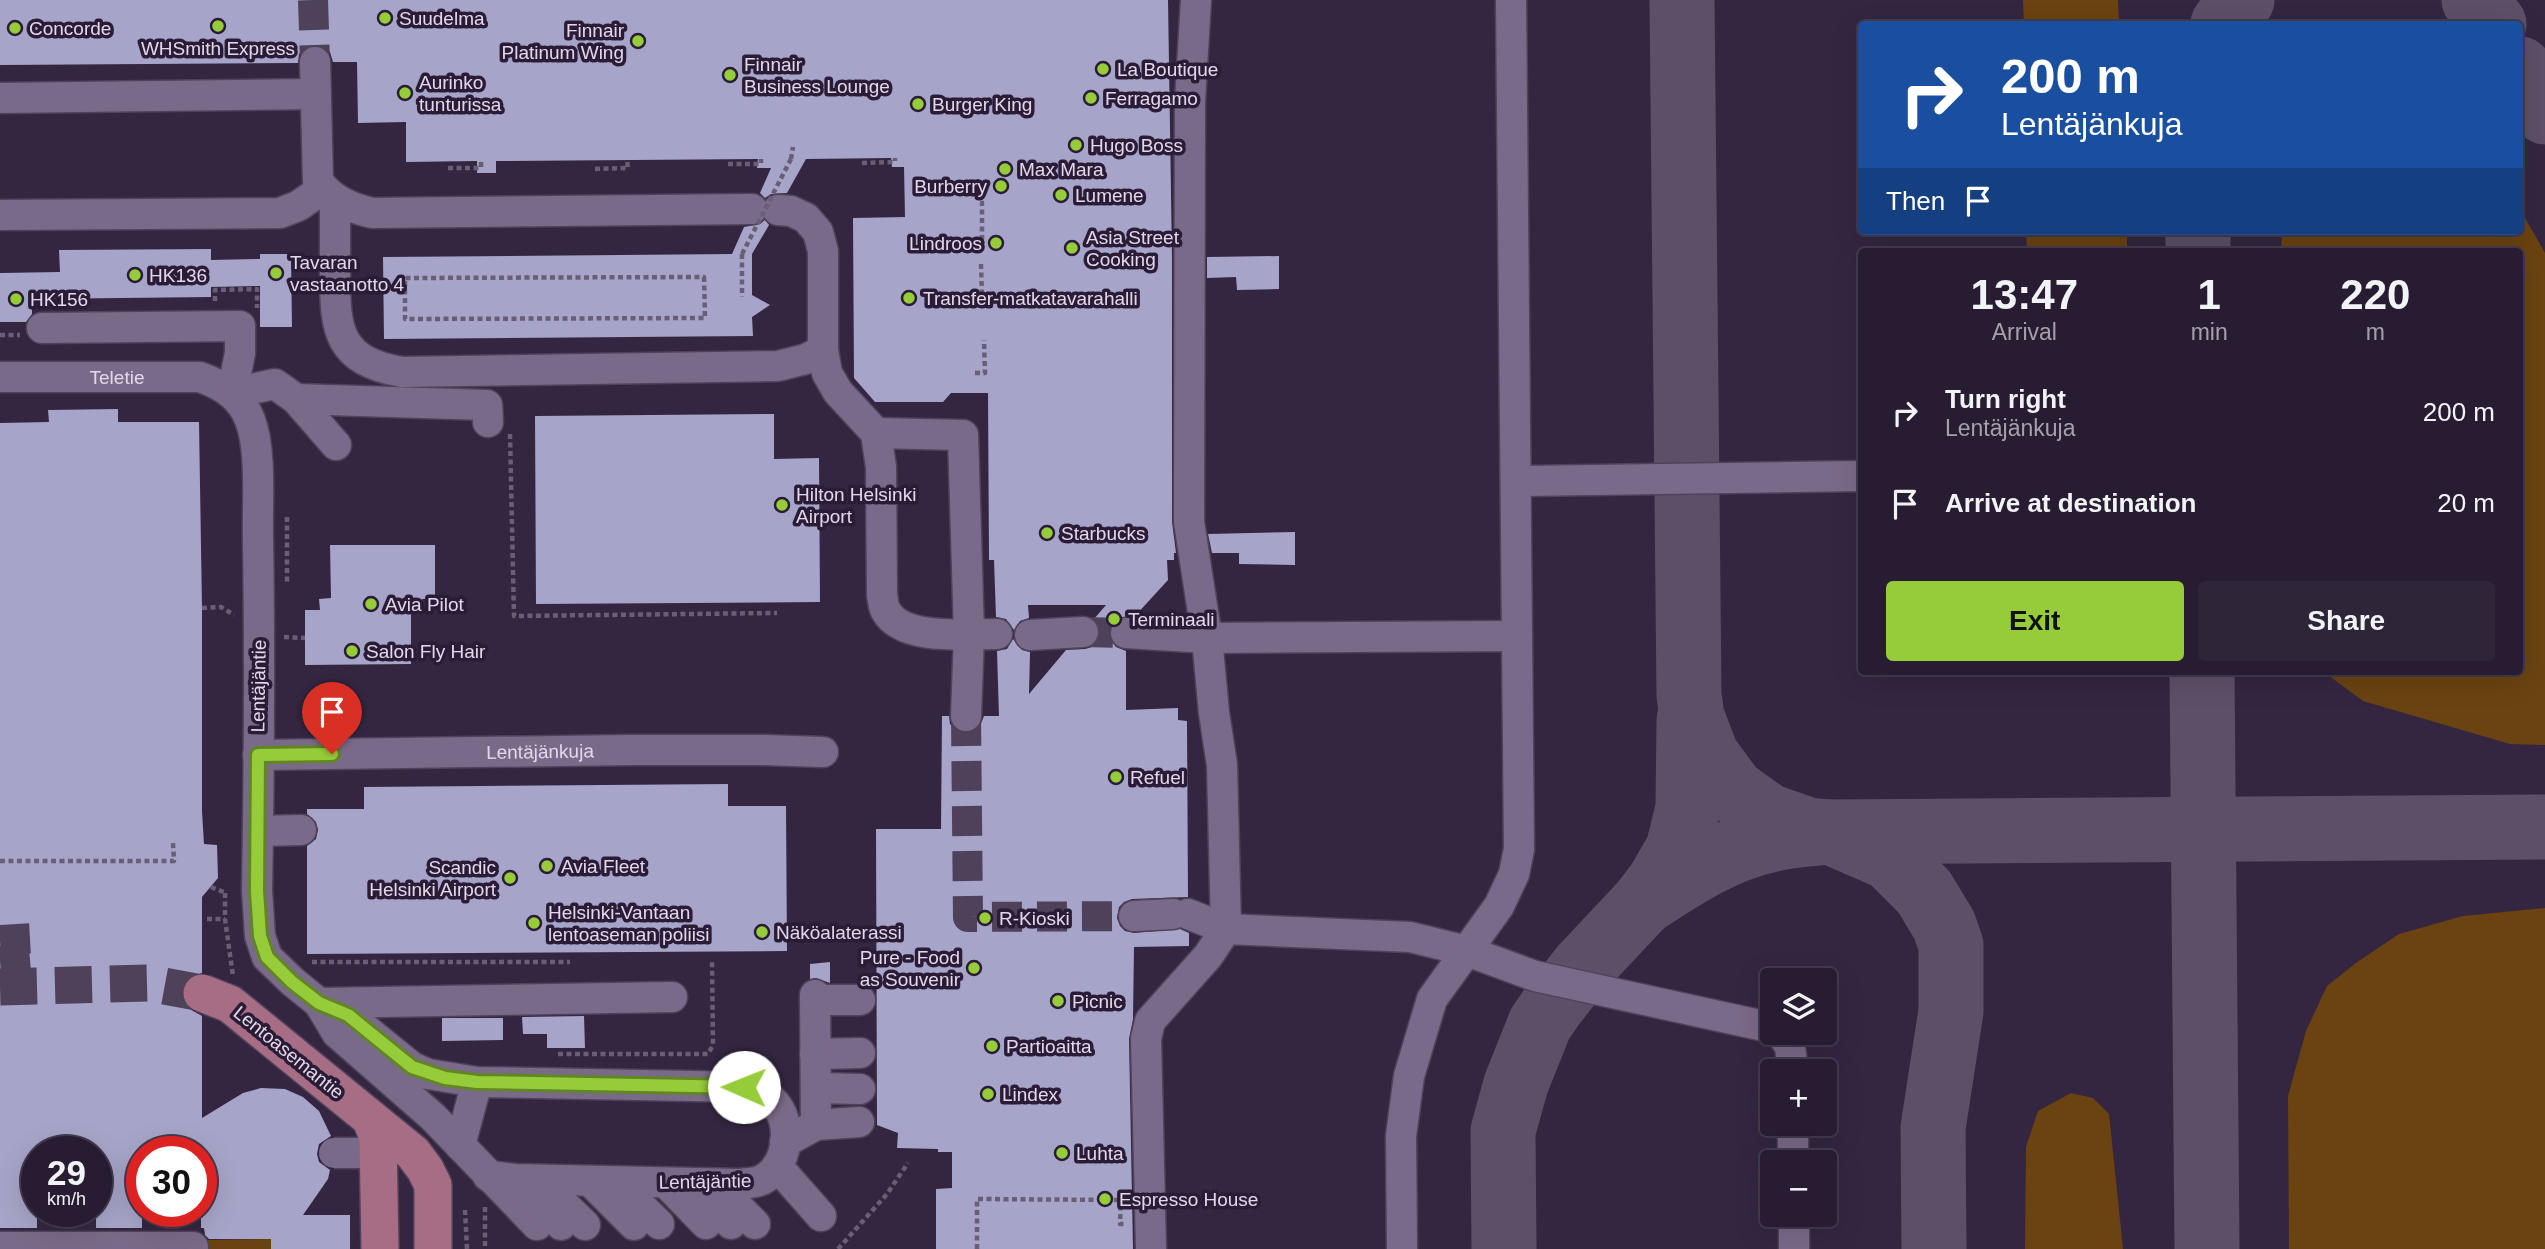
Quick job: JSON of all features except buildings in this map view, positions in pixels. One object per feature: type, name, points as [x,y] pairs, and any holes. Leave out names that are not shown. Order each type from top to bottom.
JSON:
[{"type":"main road","name":"Lentoasemantie","points":[[202,993],[230,1004],[385,1139],[425,1169],[433,1185],[433,1249]]},
{"type":"main road","points":[[380,1249],[385,1139]]},
{"type":"street","points":[[1152,1249],[1146,1039],[1150,1021],[1208,956],[1226,929],[1222,765],[1207,638],[1189,522],[1190,101],[1196,0]]},
{"type":"street","points":[[1402,1249],[1401,1136],[1409,1076],[1432,999],[1499,906],[1514,874],[1519,849],[1511,0]]},
{"type":"street","points":[[315,62],[318,181],[329,193],[352,208],[372,213],[765,210],[791,211],[806,218],[818,232],[823,251],[823,350],[827,373],[838,392],[876,433],[880,467],[881,594],[886,612],[901,626],[916,632],[983,634]]},
{"type":"street","points":[[0,98],[315,94]]},
{"type":"street","points":[[0,215],[280,213],[329,193]]},
{"type":"street","points":[[329,193],[335,315],[341,335],[351,350],[381,369],[402,372],[778,366],[806,359],[823,350]]},
{"type":"street","points":[[42,328],[240,326],[240,353],[232,393],[275,384],[296,398],[336,445]]},
{"type":"street","name":"Teletie","points":[[0,377],[200,377],[219,384],[232,393]]},
{"type":"street","name":"Lentäjäntie","points":[[232,393],[245,407],[256,438],[259,615],[257,891],[260,936],[267,957],[292,982],[319,1003],[348,1015],[412,1067],[445,1078],[477,1082],[744,1087],[767,1095],[779,1108],[786,1128],[649,1177],[460,1145],[433,1117],[337,1033],[319,1003]]},
{"type":"street","points":[[296,398],[487,405],[499,423]]},
{"type":"street","points":[[876,433],[963,435],[983,634],[966,716]]},
{"type":"street","points":[[1516,481],[1858,476]]},
{"type":"street","points":[[1030,635],[1083,632]]},
{"type":"street","points":[[1126,633],[1207,638],[1517,636]]},
{"type":"street","name":"Lentäjänkuja","points":[[258,755],[630,750],[823,752]]},
{"type":"street","points":[[258,831],[302,830]]},
{"type":"street","points":[[1133,916],[1181,914],[1226,929],[1410,937],[1467,951],[1535,976],[1760,1025]]},
{"type":"street","points":[[319,1003],[672,997]]},
{"type":"street","points":[[816,1055],[859,1062]]},
{"type":"street","points":[[816,1055],[859,1062]]},
{"type":"street","points":[[649,1177],[816,1055],[859,1062]]},
{"type":"street","points":[[460,1145],[477,1082]]},
{"type":"street","points":[[334,1153],[385,1139]]},
{"type":"street","points":[[649,1177],[682,1224]]},
{"type":"street","points":[[649,1177],[682,1224]]},
{"type":"street","points":[[649,1177],[682,1224]]},
{"type":"street","points":[[649,1177],[682,1224]]},
{"type":"street","points":[[649,1177],[682,1224]]},
{"type":"street","points":[[649,1177],[682,1224]]},
{"type":"street","points":[[649,1177],[682,1224]]},
{"type":"street","points":[[1794,1227],[1794,1249]]},
{"type":"street","points":[[0,1247],[193,1247]]},
{"type":"path","points":[[742,297],[741,254],[791,159],[793,147]]},
{"type":"path","points":[[862,163],[895,162],[895,158]]},
{"type":"path","points":[[728,164],[761,164],[761,159]]},
{"type":"path","points":[[595,169],[628,169],[628,160]]},
{"type":"path","points":[[448,168],[481,167],[481,161]]},
{"type":"path","points":[[982,240],[982,203],[986,203]]},
{"type":"path","points":[[981,264],[982,296]]},
{"type":"path","points":[[704,277],[705,318],[405,319],[405,278],[704,277]]},
{"type":"path","points":[[975,373],[985,373],[984,341]]},
{"type":"path","points":[[499,423],[514,616],[777,612]]},
{"type":"path","points":[[283,637],[305,638]]},
{"type":"path","points":[[0,861],[174,861],[173,844]]},
{"type":"path","points":[[211,887],[225,893]]},
{"type":"path","points":[[207,919],[225,919]]},
{"type":"path","points":[[551,1054],[708,1054],[713,1045],[712,961]]},
{"type":"path","points":[[305,962],[570,962]]},
{"type":"path","points":[[838,1249],[878,1205],[908,1163]]},
{"type":"path","points":[[977,1249],[977,1199],[1129,1200]]},
{"type":"path","points":[[1121,1200],[1121,1224]]},
{"type":"shaded area","points":[[2023,0],[2118,0],[2119,21],[2024,21]]},
{"type":"shaded area","points":[[2523,214],[2545,253],[2545,745],[2510,744],[2363,701],[2330,675],[2523,675],[2523,248],[2281,248],[2282,235],[2523,235]]},
{"type":"shaded area","points":[[2026,235],[2127,235],[2127,248],[2027,248]]},
{"type":"shaded area","points":[[2545,908],[2545,1249],[2289,1249],[2288,1096],[2306,1031],[2327,986],[2399,934],[2463,916]]},
{"type":"shaded area","points":[[2071,1093],[2093,1098],[2109,1114],[2123,1249],[2025,1249],[2026,1147],[2038,1111]]},
{"type":"shaded area","points":[[271,1239],[271,1249],[205,1249],[205,1240]]},
{"type":"taxiway","points":[[1682,0],[1689,695],[1692,717],[1707,756],[1733,791],[1768,816],[1808,830],[1830,832],[1890,858],[1924,892],[1944,925],[1951,945],[1951,1011],[1933,1128],[1934,1249]]},
{"type":"taxiway","points":[[2225,21],[2242,0]]},
{"type":"taxiway","points":[[2474,0],[2492,21]]},
{"type":"taxiway","points":[[2523,74],[2545,112]]},
{"type":"taxiway","points":[[2198,235],[2198,248]]},
{"type":"taxiway","points":[[2202,675],[2207,1249]]},
{"type":"taxiway","points":[[1504,1249],[1503,1131],[1516,1084],[1540,1024],[1553,1005],[1582,968],[1643,903],[1678,849],[1688,808],[1689,720]]},
{"type":"taxiway","points":[[1643,903],[1736,850],[1777,838],[1830,832],[2545,827]]},
{"type":"tunnel","points":[[313,0],[315,62]]},
{"type":"tunnel","points":[[1083,632],[1126,633]]},
{"type":"tunnel","points":[[966,716],[968,917],[1134,916]]},
{"type":"tunnel","points":[[0,940],[35,938]]},
{"type":"tunnel","points":[[0,961],[36,958]]},
{"type":"tunnel","points":[[0,987],[148,983],[202,993]]},
{"type":"place","name":"Suudelma","points":[[385,18]]},
{"type":"place","name":"WHSmith Express","points":[[218,26]]},
{"type":"place","name":"Concorde","points":[[15,28]]},
{"type":"place","name":"Finnair Platinum Wing","points":[[638,41]]},
{"type":"place","name":"La Boutique","points":[[1103,69]]},
{"type":"place","name":"Finnair Business Lounge","points":[[730,75]]},
{"type":"place","name":"Aurinko tunturissa","points":[[405,93]]},
{"type":"place","name":"Ferragamo","points":[[1091,98]]},
{"type":"place","name":"Burger King","points":[[918,104]]},
{"type":"place","name":"Hugo Boss","points":[[1076,145]]},
{"type":"place","name":"Max Mara","points":[[1005,169]]},
{"type":"place","name":"Burberry","points":[[1001,186]]},
{"type":"place","name":"Lumene","points":[[1061,195]]},
{"type":"place","name":"Lindroos","points":[[996,243]]},
{"type":"place","name":"Asia Street Cooking","points":[[1072,248]]},
{"type":"place","name":"Tavaran vastaanotto 4","points":[[276,273]]},
{"type":"place","name":"HK136","points":[[135,275]]},
{"type":"place","name":"Transfer-matkatavarahalli","points":[[909,298]]},
{"type":"place","name":"HK156","points":[[16,299]]},
{"type":"place","name":"Hilton Helsinki Airport","points":[[782,505]]},
{"type":"place","name":"Starbucks","points":[[1047,533]]},
{"type":"place","name":"Avia Pilot","points":[[371,604]]},
{"type":"place","name":"Terminaali","points":[[1114,619]]},
{"type":"place","name":"Salon Fly Hair","points":[[352,651]]},
{"type":"place","name":"Refuel","points":[[1116,777]]},
{"type":"place","name":"Avia Fleet","points":[[547,866]]},
{"type":"place","name":"Scandic Helsinki Airport","points":[[510,878]]},
{"type":"place","name":"R-Kioski","points":[[985,918]]},
{"type":"place","name":"Helsinki-Vantaan lentoaseman poliisi","points":[[534,923]]},
{"type":"place","name":"Näköalaterassi","points":[[762,932]]},
{"type":"place","name":"Pure - Food as Souvenir","points":[[974,968]]},
{"type":"place","name":"Picnic","points":[[1058,1001]]},
{"type":"place","name":"Partioaitta","points":[[992,1046]]},
{"type":"place","name":"Lindex","points":[[988,1094]]},
{"type":"place","name":"Luhta","points":[[1062,1153]]},
{"type":"place","name":"Espresso House","points":[[1105,1199]]},
{"type":"route","points":[[332,754],[258,755],[257,891],[260,936],[267,957],[292,982],[319,1003],[348,1015],[412,1067],[445,1078],[477,1082],[744,1087]]}]
